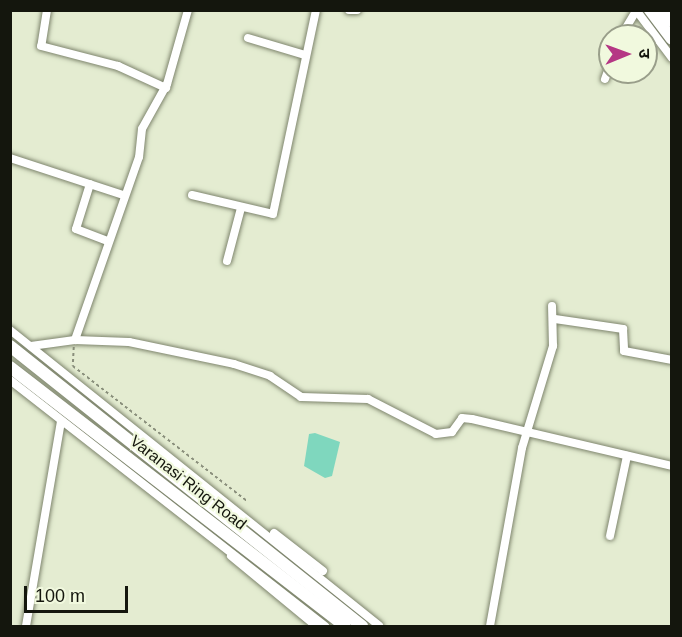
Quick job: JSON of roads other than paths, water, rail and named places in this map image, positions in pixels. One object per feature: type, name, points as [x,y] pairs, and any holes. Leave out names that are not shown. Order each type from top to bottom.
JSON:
[{"type":"highway","points":[[650,10],[672,39]]},
{"type":"highway","points":[[663,10],[672,21]]},
{"type":"highway","points":[[10,346],[362,627]]},
{"type":"highway","name":"Varanasi Ring Road","points":[[10,367],[345,627]]},
{"type":"street","points":[[47,10],[41,46],[118,66],[166,88]]},
{"type":"street","points":[[75,340],[123,195],[139,157],[142,129],[166,88],[188,10]]},
{"type":"street","points":[[192,195],[273,214],[316,10]]},
{"type":"street","points":[[349,10],[357,10]]},
{"type":"street","points":[[628,24],[636,11],[672,58]]},
{"type":"street","points":[[248,38],[305,55]]},
{"type":"street","points":[[10,158],[123,195]]},
{"type":"street","points":[[90,184],[76,229],[107,241]]},
{"type":"street","points":[[226,261],[241,208]]},
{"type":"street","points":[[490,627],[526,432],[553,346],[555,319],[552,306]]},
{"type":"street","points":[[555,319],[623,329],[624,351],[672,360]]},
{"type":"street","points":[[10,330],[258,525],[379,627]]},
{"type":"street","points":[[31,346],[75,340],[129,342],[234,364],[270,376],[301,397],[359,396],[436,434],[452,432],[466,418],[672,466]]},
{"type":"street","points":[[10,380],[325,627]]},
{"type":"street","points":[[26,627],[61,420]]},
{"type":"street","points":[[610,536],[627,456]]},
{"type":"street","points":[[209,534],[250,576],[316,627]]},
{"type":"water","points":[[315,433],[340,442],[332,476],[325,478],[304,466],[309,434]]}]
